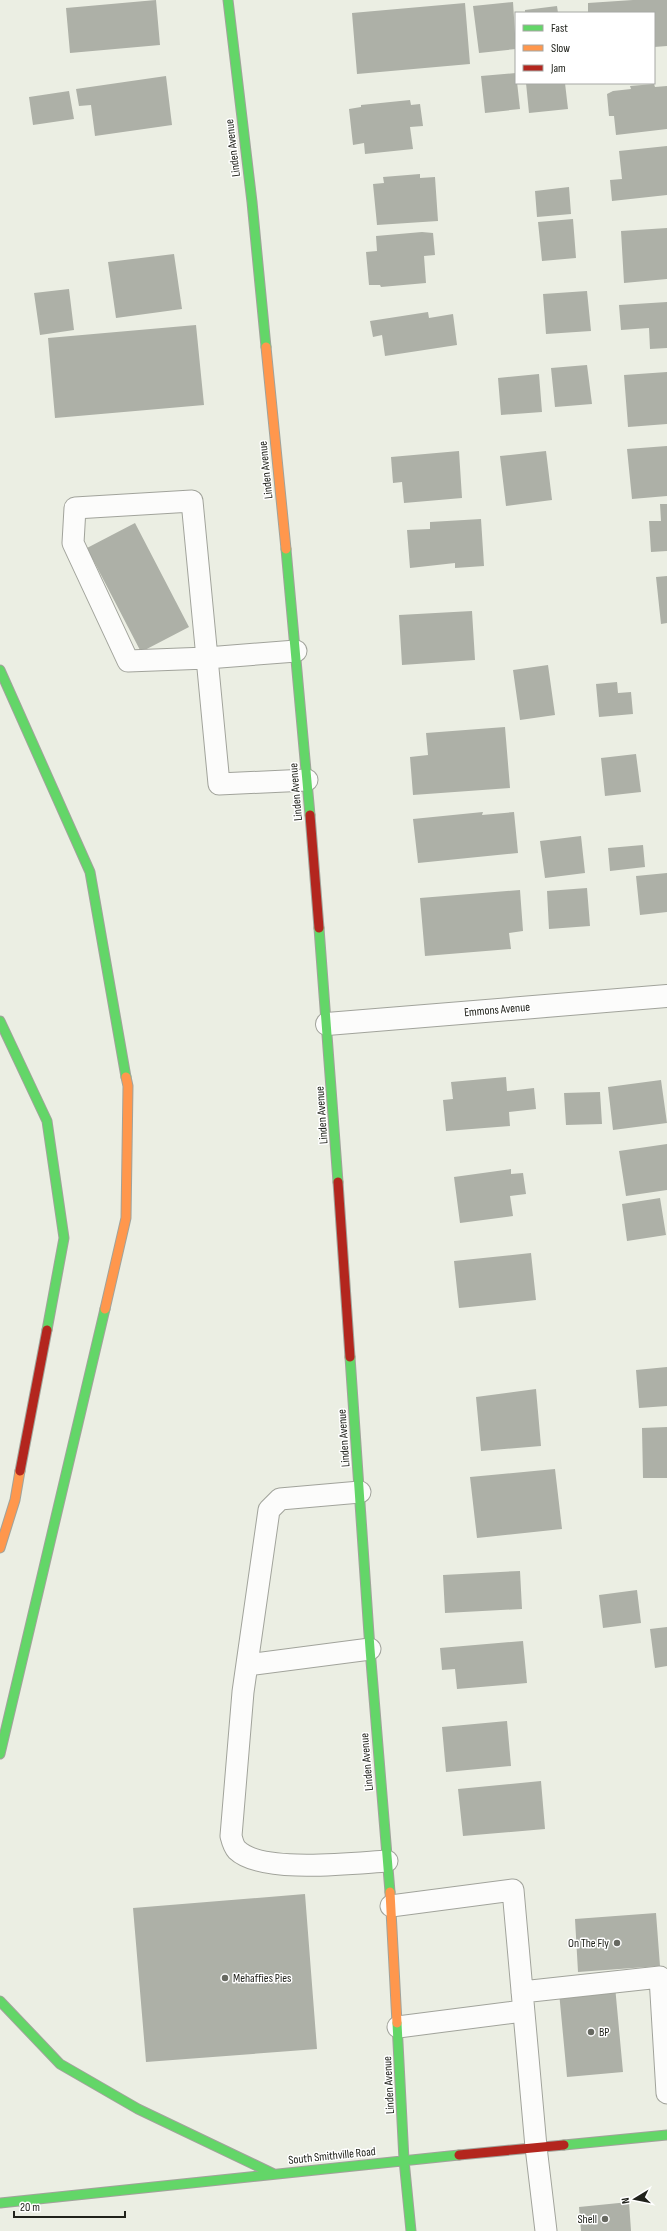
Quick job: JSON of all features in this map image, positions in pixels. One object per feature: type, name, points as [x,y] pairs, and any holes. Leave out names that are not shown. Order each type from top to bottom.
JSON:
[{"type":"main road","name":"Linden Avenue","points":[[228,0],[252,202],[296,651],[307,780],[327,1024],[370,1649],[391,1906],[404,2160],[411,2231]]},
{"type":"main road","points":[[0,670],[90,872],[128,1086],[126,1218],[0,1754]]},
{"type":"main road","points":[[0,1021],[47,1121],[64,1238],[15,1500],[0,1548]]},
{"type":"main road","points":[[0,2000],[60,2064],[138,2109],[274,2174]]},
{"type":"main road","name":"South Smithville Road","points":[[0,2203],[404,2160],[667,2135]]},
{"type":"street","name":"Emmons Avenue","points":[[327,1024],[667,996]]},
{"type":"lane","points":[[296,651],[207,658],[128,661],[73,543],[75,508],[192,501],[207,658],[219,784],[307,780]]},
{"type":"lane","points":[[360,1492],[280,1499],[269,1510],[247,1665],[230,1836],[237,1849],[250,1858],[274,1863],[316,1865],[387,1861]]},
{"type":"lane","points":[[247,1665],[370,1649]]},
{"type":"lane","points":[[391,1906],[513,1890],[536,2147],[546,2231]]},
{"type":"lane","points":[[398,2027],[522,2002],[660,1977],[667,2093]]},
{"type":"building","points":[[156,0],[160,45],[70,53],[66,8]]},
{"type":"building","points":[[633,0],[667,0],[667,46],[655,47],[655,12],[588,12],[588,3]]},
{"type":"building","points":[[513,2],[515,49],[479,53],[473,6]]},
{"type":"building","points":[[465,3],[470,64],[357,74],[352,13]]},
{"type":"building","points":[[557,6],[558,12],[525,12],[525,10]]},
{"type":"building","points":[[515,73],[515,84],[517,84],[520,109],[485,113],[481,76]]},
{"type":"building","points":[[166,76],[172,125],[95,136],[91,105],[79,106],[76,89]]},
{"type":"building","points":[[526,84],[565,84],[568,109],[529,113]]},
{"type":"building","points":[[654,84],[655,87],[667,86],[667,129],[616,135],[614,116],[609,116],[607,94],[613,91],[631,89],[630,86]]},
{"type":"building","points":[[69,91],[74,119],[33,125],[29,97]]},
{"type":"building","points":[[410,100],[411,105],[420,104],[423,126],[410,127],[413,149],[365,154],[364,143],[353,145],[349,109],[361,107],[361,105]]},
{"type":"building","points":[[667,146],[667,195],[612,201],[610,180],[622,179],[619,151]]},
{"type":"building","points":[[420,174],[420,178],[435,177],[438,221],[377,225],[373,184],[384,183],[383,177]]},
{"type":"building","points":[[569,187],[571,214],[537,217],[535,191]]},
{"type":"building","points":[[573,219],[576,258],[542,261],[538,222]]},
{"type":"building","points":[[667,228],[667,279],[624,283],[621,231]]},
{"type":"building","points":[[422,232],[433,233],[435,255],[424,256],[426,283],[381,287],[380,285],[369,285],[366,252],[377,251],[376,236]]},
{"type":"building","points":[[174,254],[182,309],[116,318],[108,262]]},
{"type":"building","points":[[69,289],[74,330],[40,335],[34,293]]},
{"type":"building","points":[[587,291],[591,331],[546,334],[543,294]]},
{"type":"building","points":[[667,302],[667,348],[650,349],[649,328],[621,330],[619,305]]},
{"type":"building","points":[[428,312],[429,318],[453,314],[457,345],[385,356],[382,335],[373,337],[370,321]]},
{"type":"building","points":[[196,325],[204,405],[55,418],[48,338]]},
{"type":"building","points":[[587,365],[592,404],[555,407],[551,368]]},
{"type":"building","points":[[667,372],[667,424],[628,427],[624,375]]},
{"type":"building","points":[[539,374],[542,412],[501,415],[498,378]]},
{"type":"building","points":[[667,446],[667,496],[632,499],[627,449]]},
{"type":"building","points":[[459,451],[462,498],[404,503],[402,482],[393,483],[391,457]]},
{"type":"building","points":[[546,451],[552,500],[506,506],[500,456]]},
{"type":"building","points":[[660,504],[667,504],[667,551],[651,552],[649,521],[661,521]]},
{"type":"building","points":[[481,519],[484,566],[455,568],[455,563],[410,568],[407,530],[430,529],[430,522]]},
{"type":"building","points":[[135,523],[189,627],[141,652],[87,548]]},
{"type":"building","points":[[667,576],[667,623],[661,624],[656,577]]},
{"type":"building","points":[[472,611],[475,660],[402,665],[399,615]]},
{"type":"building","points":[[548,665],[555,715],[520,720],[513,670]]},
{"type":"building","points":[[617,682],[618,693],[631,692],[633,714],[599,717],[596,684]]},
{"type":"building","points":[[505,727],[510,788],[413,795],[410,757],[428,755],[426,733]]},
{"type":"building","points":[[636,754],[641,792],[605,796],[601,758]]},
{"type":"building","points":[[483,812],[482,815],[514,812],[518,853],[418,863],[413,819]]},
{"type":"building","points":[[581,836],[585,873],[545,878],[540,841]]},
{"type":"building","points":[[643,845],[645,867],[610,871],[608,848]]},
{"type":"building","points":[[667,873],[667,912],[640,915],[636,876]]},
{"type":"building","points":[[587,888],[590,926],[549,929],[547,891]]},
{"type":"building","points":[[520,890],[523,931],[509,933],[511,949],[425,956],[420,898]]},
{"type":"building","points":[[506,1077],[507,1091],[534,1088],[536,1109],[509,1112],[510,1126],[446,1131],[443,1100],[453,1099],[451,1082]]},
{"type":"building","points":[[661,1080],[667,1123],[613,1130],[608,1087]]},
{"type":"building","points":[[600,1092],[602,1124],[566,1125],[564,1093]]},
{"type":"building","points":[[667,1144],[667,1190],[626,1196],[619,1151]]},
{"type":"building","points":[[511,1169],[511,1174],[523,1173],[526,1194],[510,1196],[513,1216],[460,1223],[454,1177]]},
{"type":"building","points":[[660,1198],[666,1235],[627,1241],[622,1204]]},
{"type":"building","points":[[531,1253],[536,1300],[459,1308],[454,1261]]},
{"type":"building","points":[[667,1367],[667,1406],[639,1408],[636,1370]]},
{"type":"building","points":[[536,1389],[541,1446],[481,1451],[476,1397]]},
{"type":"building","points":[[667,1427],[667,1478],[643,1478],[642,1428]]},
{"type":"building","points":[[555,1469],[562,1529],[477,1538],[470,1477]]},
{"type":"building","points":[[520,1571],[522,1609],[445,1613],[443,1575]]},
{"type":"building","points":[[637,1590],[641,1623],[603,1628],[599,1595]]},
{"type":"building","points":[[667,1627],[667,1666],[655,1668],[650,1629]]},
{"type":"building","points":[[523,1641],[527,1683],[457,1689],[455,1669],[442,1670],[440,1648]]},
{"type":"building","points":[[507,1721],[511,1766],[446,1772],[442,1727]]},
{"type":"building","points":[[541,1781],[545,1829],[463,1836],[458,1789]]},
{"type":"building","name":"Mehaffies Pies","points":[[305,1894],[317,2049],[146,2062],[133,1908]]},
{"type":"building","name":"On The Fly","points":[[656,1913],[660,1966],[578,1972],[575,1919]]},
{"type":"building","name":"BP","points":[[615,1986],[623,2072],[567,2077],[559,1992]]},
{"type":"building","name":"Shell","points":[[629,2202],[631,2231],[581,2231],[579,2207]]},
{"type":"traffic: fast","points":[[228,0],[252,202],[266,347]]},
{"type":"traffic: fast","points":[[286,549],[310,815]]},
{"type":"traffic: fast","points":[[0,670],[90,872],[126,1077]]},
{"type":"traffic: fast","points":[[319,928],[338,1182]]},
{"type":"traffic: fast","points":[[0,1021],[47,1121],[64,1238],[47,1330]]},
{"type":"traffic: fast","points":[[0,1754],[105,1309]]},
{"type":"traffic: fast","points":[[350,1357],[370,1649],[390,1892]]},
{"type":"traffic: fast","points":[[0,2001],[60,2064],[138,2109],[274,2174]]},
{"type":"traffic: fast","points":[[397,2023],[404,2160],[411,2231]]},
{"type":"traffic: fast","points":[[564,2145],[667,2135]]},
{"type":"traffic: fast","points":[[0,2203],[459,2155]]},
{"type":"traffic: slow","points":[[266,347],[286,549]]},
{"type":"traffic: slow","points":[[105,1309],[126,1218],[128,1086],[126,1077]]},
{"type":"traffic: slow","points":[[0,1548],[15,1500],[20,1471]]},
{"type":"traffic: slow","points":[[390,1892],[397,2023]]},
{"type":"traffic: jam","points":[[310,815],[319,928]]},
{"type":"traffic: jam","points":[[338,1182],[350,1357]]},
{"type":"traffic: jam","points":[[20,1471],[47,1330]]},
{"type":"traffic: jam","points":[[459,2155],[564,2145]]},
{"type":"place","name":"On The Fly","points":[[617,1943]]},
{"type":"place","name":"Mehaffies Pies","points":[[225,1978]]},
{"type":"place","name":"BP","points":[[591,2032]]},
{"type":"place","name":"Shell","points":[[605,2219]]}]
